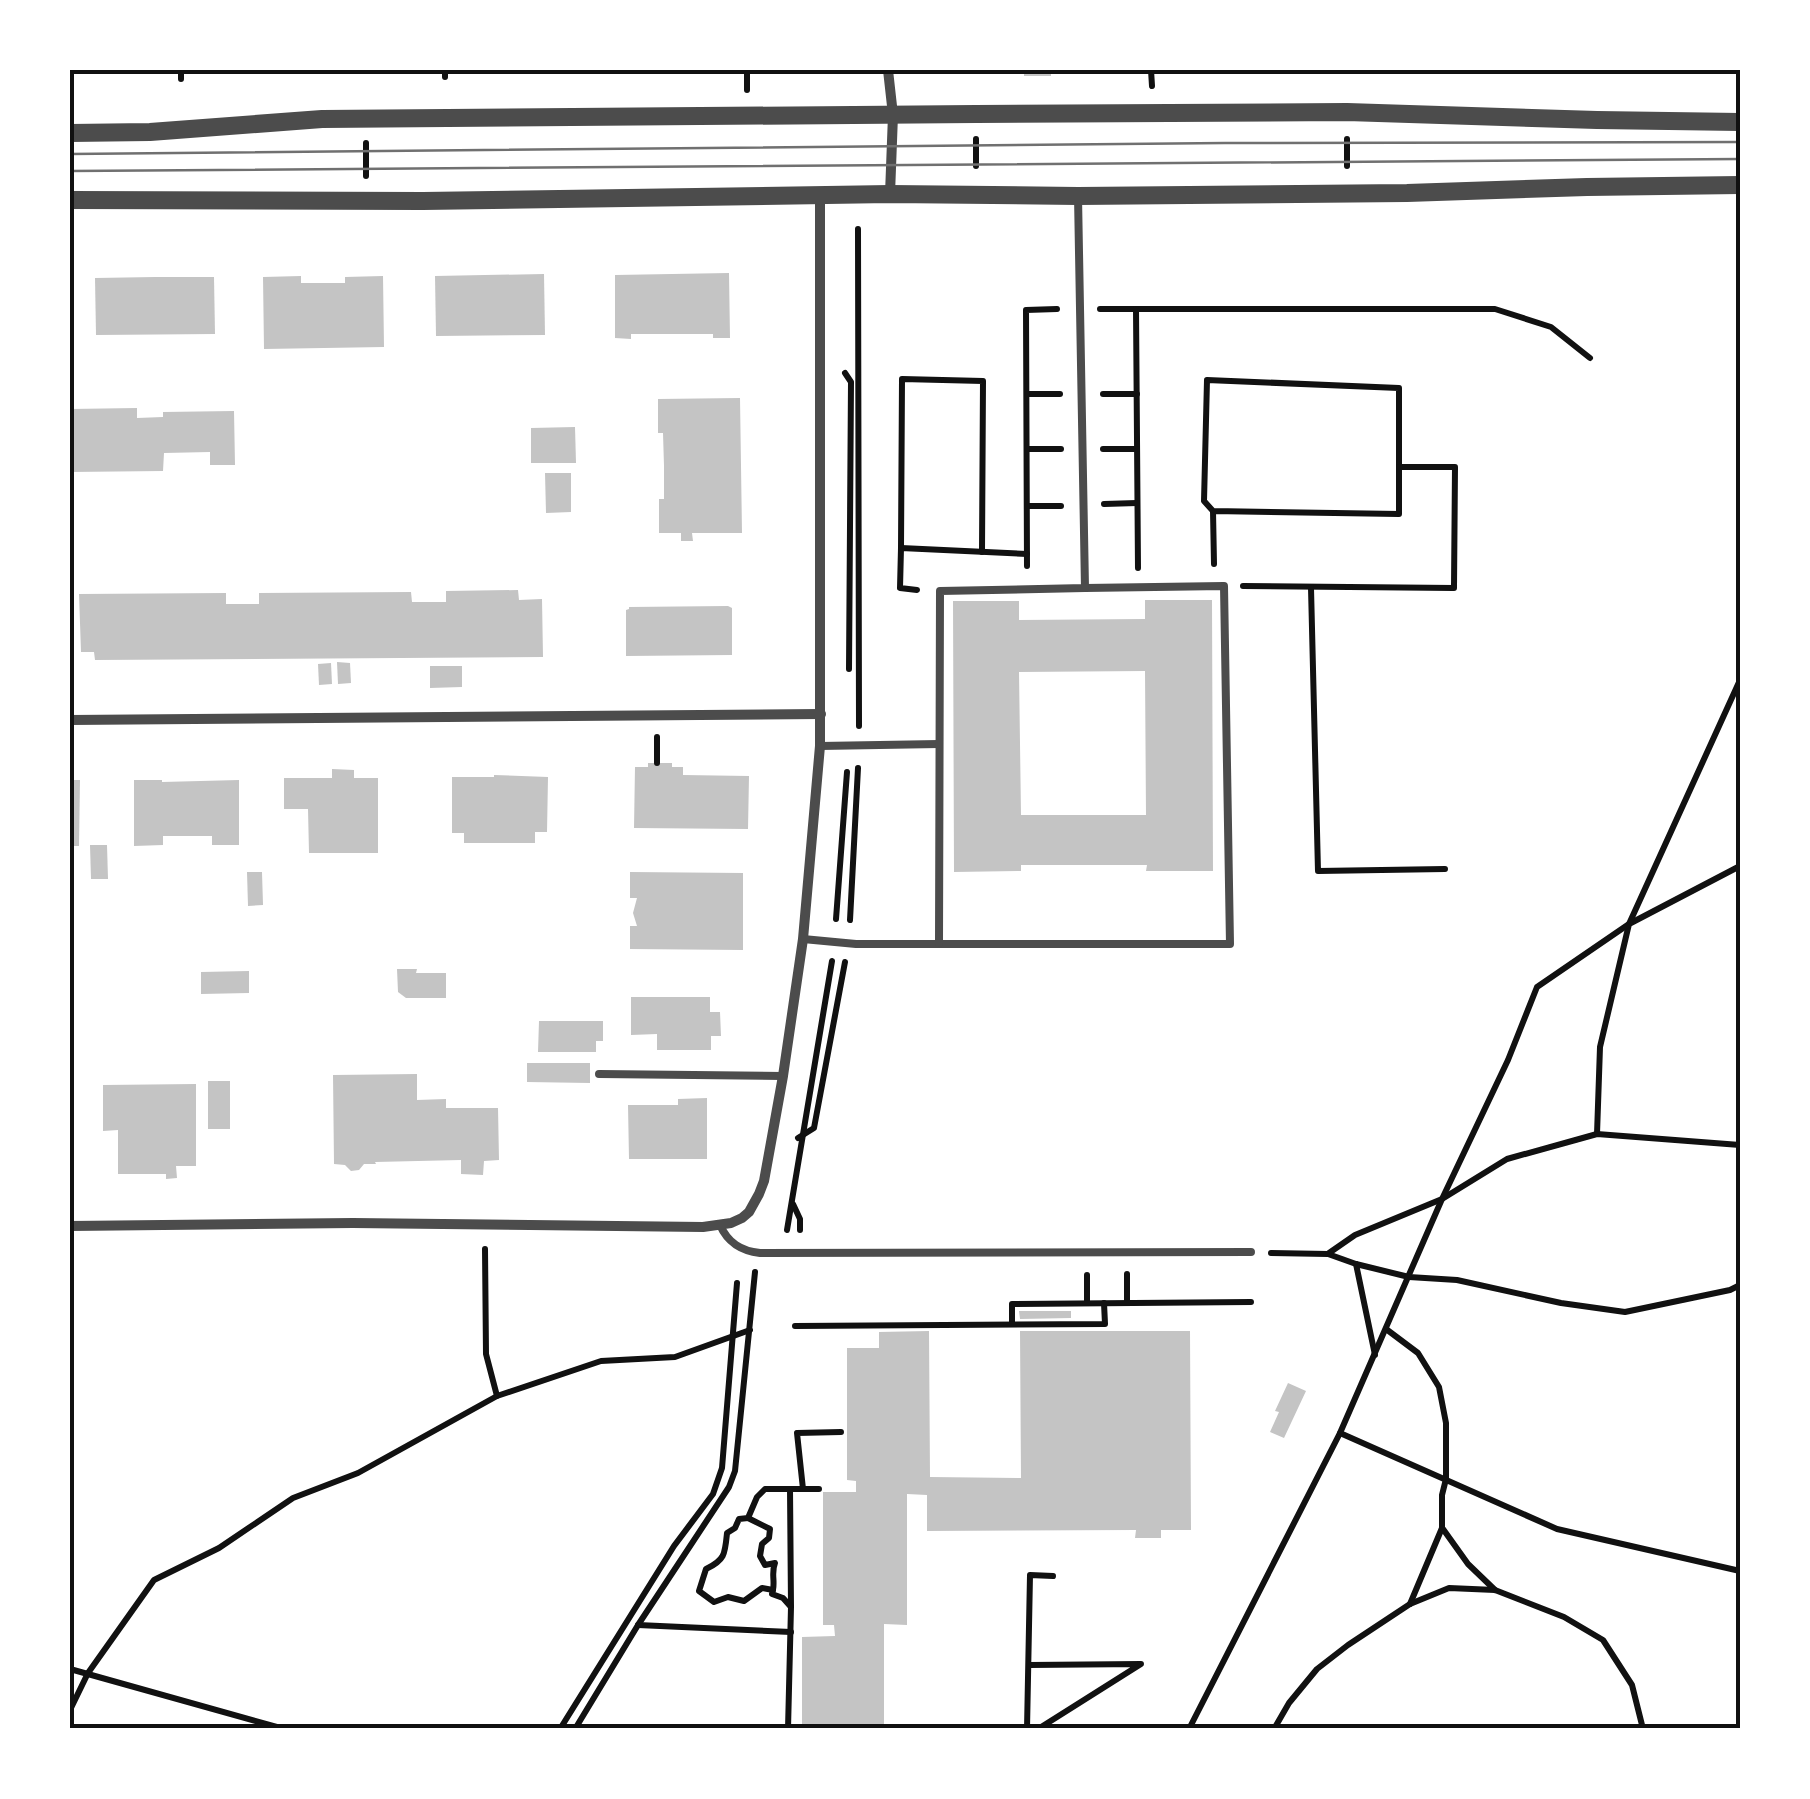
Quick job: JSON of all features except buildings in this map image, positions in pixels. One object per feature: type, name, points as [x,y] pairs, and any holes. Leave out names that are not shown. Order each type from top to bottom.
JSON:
[{"type":"street","points":[[888,70],[892,115],[890,194]]},
{"type":"street","points":[[70,133],[150,132],[322,120],[976,114],[1347,112],[1740,122]]},
{"type":"street","points":[[70,200],[1078,196],[1740,186]]},
{"type":"street","points":[[70,1226],[720,1225],[742,1218],[754,1204],[764,1181],[804,938],[820,746],[820,196]]},
{"type":"street","points":[[70,720],[821,714]]},
{"type":"lane","points":[[1078,196],[1085,588]]},
{"type":"lane","points":[[804,938],[856,944],[940,944],[1230,944],[1219,586],[940,591],[940,944]]},
{"type":"lane","points":[[820,746],[939,744]]},
{"type":"lane","points":[[599,1074],[783,1076]]},
{"type":"lane","points":[[720,1225],[731,1242],[748,1252],[1251,1252]]},
{"type":"path","points":[[1150,70],[1152,88]]},
{"type":"path","points":[[1347,112],[1348,193]]},
{"type":"path","points":[[976,114],[977,195]]},
{"type":"path","points":[[366,144],[366,182]]},
{"type":"path","points":[[1136,309],[1138,587]]},
{"type":"path","points":[[1027,589],[1026,310],[1496,309],[1551,327],[1590,358]]},
{"type":"path","points":[[940,591],[900,588],[902,379],[983,380],[982,552]]},
{"type":"path","points":[[1213,511],[1399,514],[1398,388],[1207,380],[1204,502],[1213,511],[1219,586],[1454,588],[1455,467],[1399,467]]},
{"type":"path","points":[[901,548],[1027,554]]},
{"type":"path","points":[[1311,588],[1318,871],[1445,870]]},
{"type":"path","points":[[1597,1134],[1600,1047],[1629,924],[1740,680]]},
{"type":"path","points":[[657,763],[658,736]]},
{"type":"path","points":[[1190,1729],[1340,1433],[1537,987],[1629,924],[1740,866]]},
{"type":"path","points":[[1328,1254],[1355,1235],[1442,1199],[1507,1159],[1597,1134],[1740,1146]]},
{"type":"path","points":[[485,1225],[486,1354],[497,1396]]},
{"type":"path","points":[[1251,1252],[1328,1254],[1408,1276],[1458,1280],[1561,1303],[1625,1312],[1740,1285]]},
{"type":"path","points":[[575,1729],[729,1487],[735,1471],[756,1270],[764,1264],[792,1264],[800,1254]]},
{"type":"path","points":[[1356,1264],[1375,1356]]},
{"type":"path","points":[[560,1729],[674,1546],[714,1494],[722,1468],[737,1283]]},
{"type":"path","points":[[1012,1324],[1012,1304],[1251,1302]]},
{"type":"path","points":[[795,1326],[1105,1324],[1104,1304]]},
{"type":"path","points":[[1386,1329],[1418,1353],[1438,1387],[1446,1424],[1442,1528],[1410,1604]]},
{"type":"path","points":[[70,1710],[88,1674],[154,1580],[219,1548],[293,1498],[358,1473],[497,1396],[600,1361],[675,1357],[750,1330]]},
{"type":"path","points":[[803,1488],[798,1434],[841,1432]]},
{"type":"path","points":[[1340,1433],[1557,1528],[1740,1571]]},
{"type":"path","points":[[748,1518],[756,1497],[765,1489],[818,1489]]},
{"type":"path","points":[[788,1729],[790,1489]]},
{"type":"path","points":[[772,1590],[762,1588],[744,1601],[728,1597],[714,1602],[699,1592],[706,1569],[720,1563],[726,1533],[735,1528],[739,1519],[748,1518],[770,1529],[760,1556],[765,1564],[775,1563],[772,1594],[791,1607]]},
{"type":"path","points":[[1442,1528],[1468,1564],[1495,1590]]},
{"type":"path","points":[[1027,1729],[1030,1575],[1053,1576]]},
{"type":"path","points":[[1274,1729],[1288,1703],[1317,1669],[1410,1604],[1450,1588],[1495,1590],[1564,1616],[1603,1640],[1632,1685],[1642,1729]]},
{"type":"path","points":[[638,1625],[790,1632]]},
{"type":"path","points":[[1029,1665],[1140,1664],[1038,1729]]},
{"type":"path","points":[[70,1669],[284,1729]]},
{"type":"tram line","points":[[70,154],[1740,142]]},
{"type":"tram line","points":[[70,171],[1740,159]]}]
